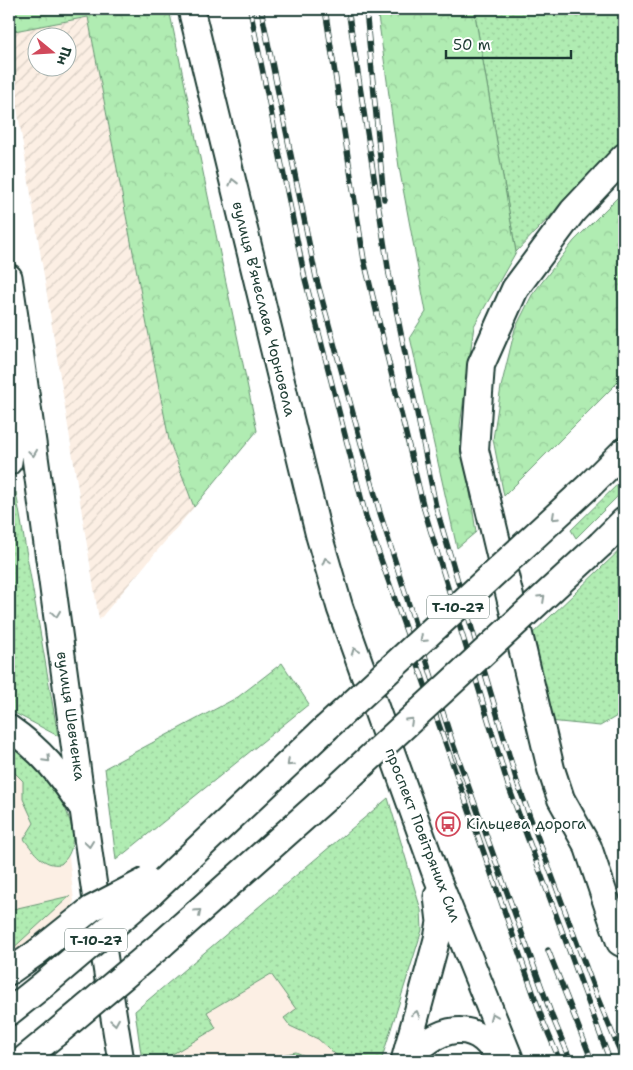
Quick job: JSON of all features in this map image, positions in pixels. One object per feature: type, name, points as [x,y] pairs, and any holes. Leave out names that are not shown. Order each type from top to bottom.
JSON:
[{"type":"highway","points":[[624,158],[573,211],[515,289],[481,365],[475,450],[551,769],[561,800],[588,847],[620,942],[624,944]]},
{"type":"highway","name":"Т-10-27","points":[[9,1012],[43,985],[148,887],[179,868],[325,729],[591,484],[624,451]]},
{"type":"highway","name":"Т-10-27","points":[[22,1061],[162,944],[336,790],[624,521]]},
{"type":"main road","name":"вулиця Вʼячеслава Чорновола","points":[[191,9],[319,536],[340,608]]},
{"type":"main road","points":[[9,277],[22,370],[9,462]]},
{"type":"main road","name":"вулиця Шевченка","points":[[22,370],[85,813],[97,916],[121,1061]]},
{"type":"main road","name":"проспект Повітряних Сил","points":[[340,608],[434,870],[511,1061]]},
{"type":"main road","points":[[9,728],[40,752],[53,765],[85,813]]},
{"type":"main road","points":[[406,1061],[440,922],[434,870]]},
{"type":"main road","points":[[9,972],[91,909],[148,887]]},
{"type":"main road","points":[[406,1061],[430,1038],[453,1030],[465,1030],[478,1035],[486,1041],[499,1061]]},
{"type":"shaded area","points":[[88,17],[169,440],[194,507],[99,620],[9,57],[9,32],[28,28],[28,78],[78,78],[78,28],[30,28]]},
{"type":"shaded area","points":[[9,742],[66,830],[74,901],[69,913],[9,963]]},
{"type":"shaded area","points":[[283,953],[366,1061],[142,1061],[140,1046]]},
{"type":"green space","points":[[9,9],[169,9],[257,431],[194,507],[169,440],[88,17],[9,32]]},
{"type":"green space","points":[[377,9],[474,9],[516,252],[474,326],[460,426],[476,532],[457,548],[410,337],[426,312],[399,167]]},
{"type":"green space","points":[[474,9],[624,9],[624,139],[516,252]]},
{"type":"green space","points":[[624,191],[624,376],[504,496],[493,439],[501,387],[515,329],[532,295],[574,241]]},
{"type":"green space","points":[[624,478],[624,490],[576,538],[571,530]]},
{"type":"green space","points":[[16,492],[58,736],[9,710],[9,512]]},
{"type":"green space","points":[[624,546],[624,712],[600,726],[549,721],[528,638]]},
{"type":"green space","points":[[282,663],[309,704],[116,860],[105,768],[238,697]]},
{"type":"green space","points":[[9,736],[26,746],[32,753],[57,792],[69,817],[72,843],[69,854],[61,864],[44,861],[24,839],[34,823],[23,799],[23,781],[9,767]]},
{"type":"green space","points":[[388,798],[421,910],[422,930],[381,1061],[343,1061],[318,1039],[290,1026],[284,1018],[296,1009],[271,974],[207,1012],[216,1028],[166,1058],[167,1061],[142,1061],[135,1011]]},
{"type":"green space","points":[[70,896],[9,952],[9,910]]},
{"type":"green space","points":[[296,1052],[316,1061],[270,1061],[281,1055]]},
{"type":"railway","points":[[250,9],[305,279],[366,517],[543,1021],[560,1061]]},
{"type":"railway","points":[[261,9],[316,277],[380,513],[452,741],[552,1016],[571,1061]]},
{"type":"railway","points":[[325,9],[364,260],[424,509],[508,785],[610,1061]]},
{"type":"railway","points":[[348,9],[389,274],[436,507],[517,782],[596,994],[624,1061]]},
{"type":"railway","points":[[366,9],[384,199]]},
{"type":"railway","points":[[548,950],[592,1061]]},
{"type":"place","name":"Кільцева дорога","points":[[448,824]]}]
